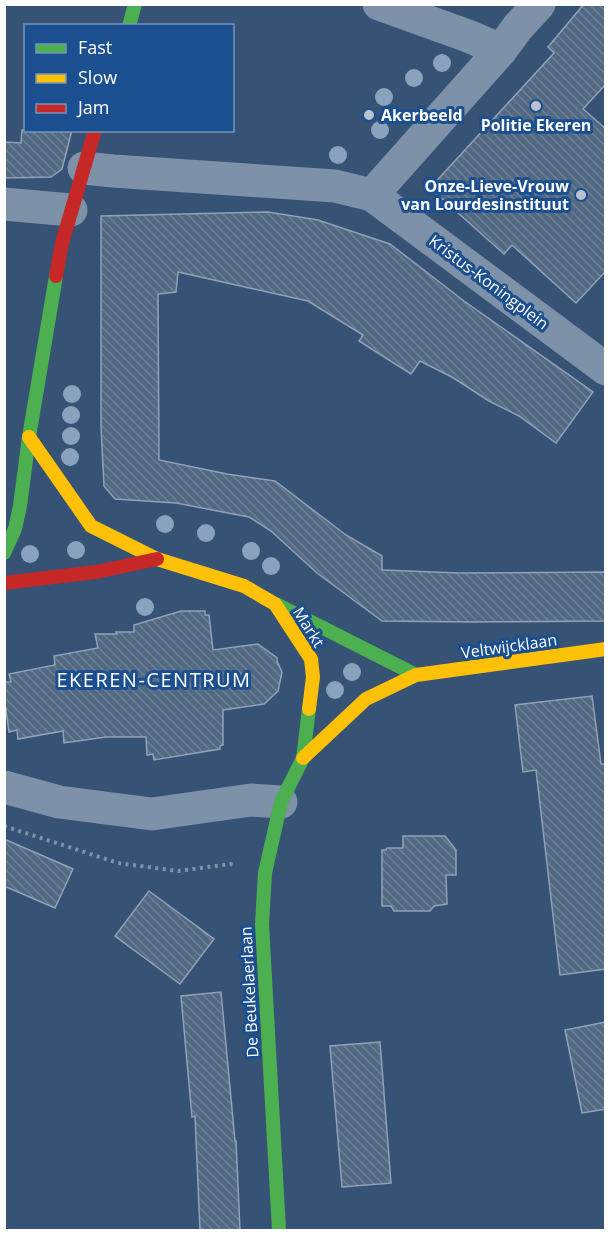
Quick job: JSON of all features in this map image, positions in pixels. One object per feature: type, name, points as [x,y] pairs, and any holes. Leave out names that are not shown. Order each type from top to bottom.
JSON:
[{"type":"main road","points":[[130,24],[135,4]]},
{"type":"main road","points":[[4,553],[15,529],[20,506],[29,437],[62,243],[94,132]]},
{"type":"main road","name":"Markt","points":[[29,437],[91,526],[157,559],[244,586],[275,604],[311,658],[313,677],[303,758]]},
{"type":"main road","name":"Markt","points":[[4,584],[96,572],[157,559]]},
{"type":"main road","points":[[275,604],[416,675]]},
{"type":"main road","name":"Veltwijcklaan","points":[[303,758],[366,699],[416,675],[606,649]]},
{"type":"main road","name":"De Beukelaerlaan","points":[[279,1230],[262,924],[266,873],[281,802],[303,758]]},
{"type":"street","points":[[379,4],[501,50]]},
{"type":"street","points":[[372,195],[539,4]]},
{"type":"street","name":"Kristus-Koningplein","points":[[84,168],[334,186],[372,195],[606,369]]},
{"type":"street","points":[[4,204],[71,210]]},
{"type":"street","points":[[4,787],[59,802],[152,814],[251,800],[281,802]]},
{"type":"path","points":[[4,826],[118,862],[178,871],[230,864],[266,873]]},
{"type":"building","points":[[584,4],[606,4],[606,84],[583,109],[606,129],[606,271],[576,303],[512,245],[504,254],[430,188],[554,53],[548,47]]},
{"type":"building","points":[[22,130],[24,132],[71,132],[62,169],[51,177],[4,178],[4,142],[21,143]]},
{"type":"building","points":[[268,212],[318,220],[390,244],[464,301],[593,392],[556,443],[519,416],[420,361],[411,374],[359,341],[363,335],[308,301],[178,272],[176,292],[158,294],[159,460],[275,481],[346,535],[382,556],[382,570],[460,573],[605,572],[605,621],[382,621],[317,573],[271,531],[249,517],[176,503],[115,499],[104,486],[101,427],[101,216]]},
{"type":"building","points":[[181,611],[205,611],[205,615],[209,615],[213,650],[258,644],[277,658],[282,672],[278,691],[264,704],[223,710],[223,745],[220,749],[154,760],[153,754],[147,755],[146,737],[106,737],[64,743],[63,731],[18,739],[17,730],[9,732],[4,682],[11,682],[9,674],[55,665],[54,656],[98,648],[95,634],[134,632],[134,625]]},
{"type":"building","points":[[592,696],[601,764],[606,764],[606,969],[560,975],[536,770],[523,772],[515,705]]},
{"type":"building","points":[[403,836],[445,836],[456,850],[456,875],[446,875],[447,904],[434,906],[430,911],[394,911],[391,906],[382,906],[382,850],[403,848]]},
{"type":"building","points":[[4,839],[73,869],[55,908],[4,886]]},
{"type":"building","points":[[149,891],[214,939],[180,984],[115,936]]},
{"type":"building","points":[[221,992],[236,1141],[240,1230],[200,1230],[195,1116],[192,1117],[181,996]]},
{"type":"building","points":[[606,1022],[606,1109],[582,1113],[565,1030]]},
{"type":"building","points":[[380,1042],[391,1183],[342,1187],[330,1046]]},
{"type":"traffic: fast","points":[[130,24],[135,4]]},
{"type":"traffic: fast","points":[[4,553],[15,529],[20,506],[56,276]]},
{"type":"traffic: fast","points":[[276,604],[416,675]]},
{"type":"traffic: fast","points":[[279,1230],[262,924],[265,873],[281,802],[303,758],[309,709]]},
{"type":"traffic: slow","points":[[29,437],[91,526],[157,559],[244,586],[275,604],[311,659],[313,677],[309,709]]},
{"type":"traffic: slow","points":[[303,758],[366,699],[416,675],[606,649]]},
{"type":"traffic: jam","points":[[56,276],[62,243],[94,132]]},
{"type":"traffic: jam","points":[[4,583],[96,572],[157,559]]},
{"type":"place","name":"Politie Ekeren","points":[[536,106]]},
{"type":"place","name":"Akerbeeld","points":[[369,115]]},
{"type":"place","name":"Onze-Lieve-Vrouw van Lourdesinstituut","points":[[581,195]]},
{"type":"district","name":"EKEREN-CENTRUM","points":[[154,680]]}]
